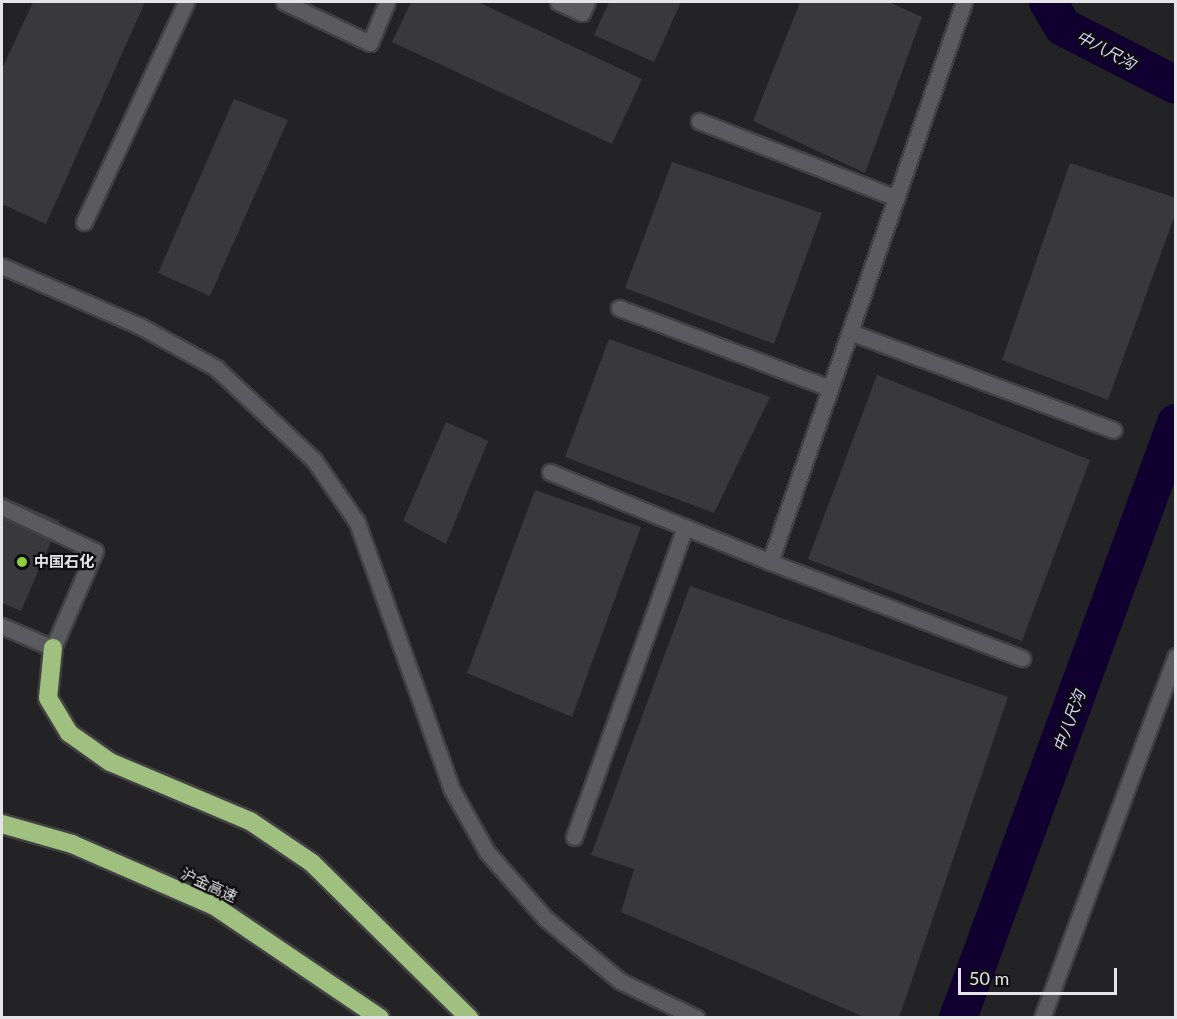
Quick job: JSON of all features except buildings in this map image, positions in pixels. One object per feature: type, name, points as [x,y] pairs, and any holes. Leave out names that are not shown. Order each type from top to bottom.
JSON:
[{"type":"highway","points":[[52,648],[48,698],[69,733],[110,762],[250,821],[312,863],[469,1017]]},
{"type":"highway","name":"沪金高速","points":[[2,824],[72,844],[216,907],[380,1017]]},
{"type":"street","points":[[84,222],[186,2]]},
{"type":"street","points":[[284,2],[370,43],[387,2]]},
{"type":"street","points":[[558,2],[582,13],[586,2]]},
{"type":"street","points":[[770,562],[964,2]]},
{"type":"street","points":[[699,121],[896,198]]},
{"type":"street","points":[[2,266],[140,326],[216,368],[314,460],[357,522],[451,788],[487,852],[545,918],[620,981],[697,1017]]},
{"type":"street","points":[[619,308],[830,388]]},
{"type":"street","points":[[850,332],[1113,430]]},
{"type":"street","points":[[550,472],[770,562],[1022,658]]},
{"type":"street","points":[[2,507],[95,551],[52,648],[2,626]]},
{"type":"street","points":[[574,837],[685,527]]},
{"type":"street","points":[[1042,1017],[1176,656]]},
{"type":"waterway","name":"中八尺沟","points":[[1048,2],[1063,27],[1176,85]]},
{"type":"waterway","name":"中八尺沟","points":[[958,1018],[1176,423]]},
{"type":"place","name":"中国石化","points":[[22,562]]}]
